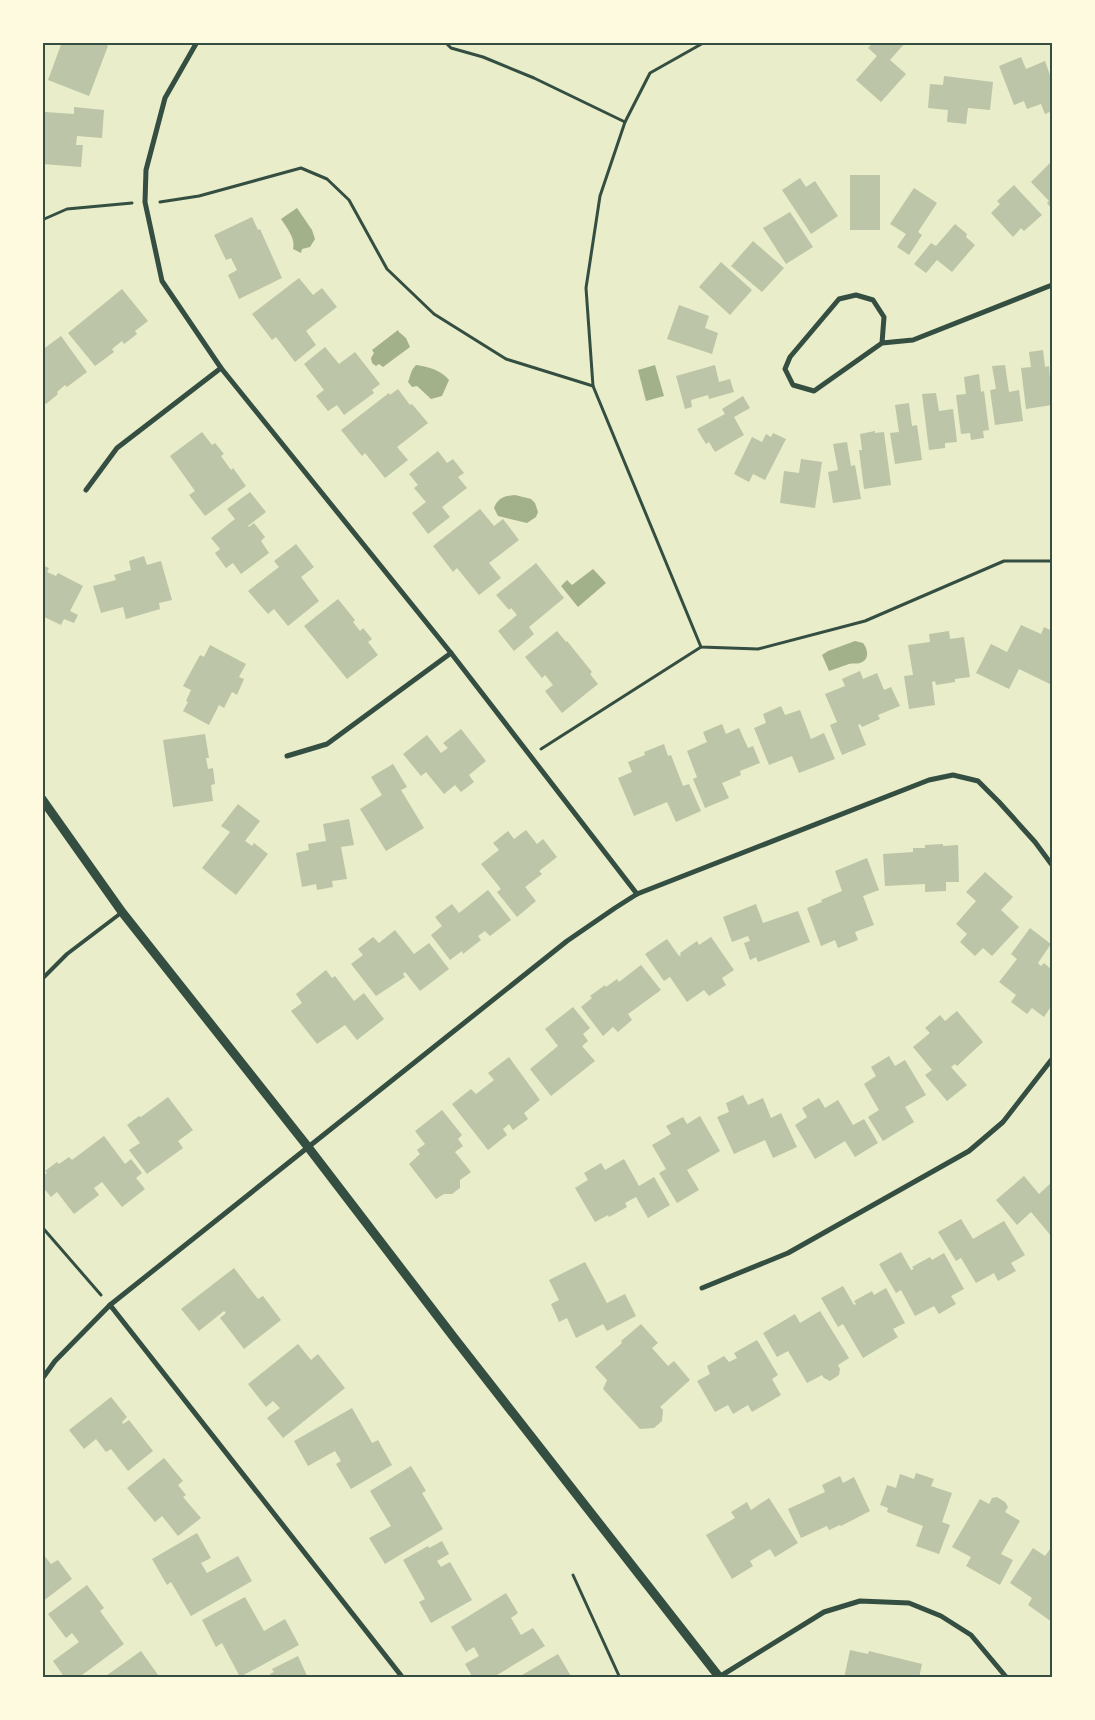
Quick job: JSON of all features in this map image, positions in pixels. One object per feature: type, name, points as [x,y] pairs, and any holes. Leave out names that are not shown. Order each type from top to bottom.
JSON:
[{"type":"street","points":[[197,42],[165,98],[146,170],[145,202],[162,281],[221,368],[451,653],[637,894]]},
{"type":"street","points":[[882,343],[884,317],[873,300],[856,294],[839,299],[790,357],[785,369],[793,385],[814,391],[882,343],[913,340],[1052,285]]},
{"type":"street","points":[[86,490],[117,448],[221,368]]},
{"type":"street","points":[[287,756],[327,744],[451,653]]},
{"type":"street","points":[[42,1379],[55,1361],[110,1305],[567,941],[637,894],[929,780],[953,774],[978,781],[1000,802],[1035,842],[1052,865]]},
{"type":"street","points":[[42,799],[122,912],[308,1146],[455,1339],[719,1677],[824,1612],[860,1601],[909,1603],[941,1616],[971,1635],[1007,1678]]},
{"type":"street","points":[[702,1288],[788,1253],[969,1151],[1003,1122],[1052,1059]]},
{"type":"street","points":[[110,1305],[403,1678]]},
{"type":"lane","points":[[42,979],[68,954],[122,912]]},
{"type":"path","points":[[445,42],[452,48],[483,57],[534,78],[625,122]]},
{"type":"path","points":[[701,647],[593,386],[586,288],[600,196],[625,122],[650,73],[705,42]]},
{"type":"path","points":[[163,202],[199,196],[300,168],[327,179],[350,200],[386,269],[434,314],[506,359],[593,386]]},
{"type":"path","points":[[42,220],[67,209],[134,203]]},
{"type":"path","points":[[530,756],[701,647],[758,650],[865,620],[1004,561],[1052,561]]},
{"type":"path","points":[[42,1227],[110,1305]]},
{"type":"path","points":[[573,1574],[620,1678]]},
{"type":"shaded area","points":[[297,208],[312,230],[315,239],[310,247],[302,249],[301,253],[293,249],[292,237],[281,219]]},
{"type":"shaded area","points":[[398,330],[406,338],[410,347],[383,367],[379,364],[376,366],[372,363],[371,358],[374,353],[372,350]]},
{"type":"shaded area","points":[[416,365],[434,370],[449,380],[442,396],[431,399],[417,386],[412,387],[408,382]]},
{"type":"shaded area","points":[[655,365],[664,396],[646,401],[638,370]]},
{"type":"shaded area","points":[[515,495],[531,499],[535,503],[538,512],[536,517],[527,523],[498,516],[494,508],[502,498]]},
{"type":"shaded area","points":[[593,569],[606,583],[578,607],[561,586],[567,580],[572,585]]},
{"type":"shaded area","points":[[855,641],[865,645],[867,657],[863,662],[849,664],[829,671],[822,655]]},
{"type":"building","points":[[62,42],[106,42],[105,44],[108,46],[89,96],[48,80]]},
{"type":"building","points":[[874,42],[906,42],[890,60],[906,74],[881,102],[856,80],[877,56],[868,48]]},
{"type":"building","points":[[1021,57],[1026,69],[1045,61],[1052,81],[1052,111],[1045,114],[1041,104],[1027,109],[1024,101],[1014,105],[999,66]]},
{"type":"building","points":[[944,76],[993,82],[990,110],[968,108],[966,124],[947,122],[948,110],[928,108],[930,84],[943,85]]},
{"type":"building","points":[[74,107],[104,110],[102,138],[77,136],[76,145],[83,145],[81,167],[42,164],[42,124],[44,124],[45,112],[74,114]]},
{"type":"building","points":[[1052,161],[1052,209],[1047,203],[1049,201],[1031,182]]},
{"type":"building","points":[[850,175],[880,175],[880,230],[850,230]]},
{"type":"building","points":[[800,178],[806,187],[815,181],[838,216],[811,234],[782,190]]},
{"type":"building","points":[[1014,185],[1042,215],[1024,231],[1021,228],[1013,237],[991,213],[1000,204],[997,201]]},
{"type":"building","points":[[914,188],[937,203],[918,232],[922,235],[909,255],[897,247],[906,234],[890,224]]},
{"type":"building","points":[[790,212],[813,247],[786,264],[763,228]]},
{"type":"building","points":[[252,217],[258,230],[260,229],[282,278],[239,299],[228,275],[237,270],[231,258],[226,260],[214,235]]},
{"type":"building","points":[[955,224],[967,234],[966,237],[975,245],[952,272],[937,260],[926,273],[914,264],[931,243],[936,246]]},
{"type":"building","points":[[753,241],[784,268],[762,292],[731,266]]},
{"type":"building","points":[[721,262],[752,290],[730,315],[699,287]]},
{"type":"building","points":[[299,278],[313,295],[322,288],[337,307],[306,331],[316,345],[295,362],[276,337],[272,340],[252,314]]},
{"type":"building","points":[[122,289],[148,321],[135,331],[137,334],[124,344],[122,341],[112,349],[114,352],[95,366],[68,333]]},
{"type":"building","points":[[679,305],[709,316],[705,328],[718,333],[712,354],[667,339]]},
{"type":"building","points":[[61,336],[87,372],[67,387],[65,385],[46,404],[42,403],[42,350]]},
{"type":"building","points":[[325,347],[339,364],[355,352],[380,384],[372,390],[374,393],[344,415],[337,405],[328,411],[316,396],[324,390],[304,364]]},
{"type":"building","points":[[1043,350],[1045,367],[1049,366],[1052,405],[1026,409],[1021,368],[1031,367],[1029,352]]},
{"type":"building","points":[[715,365],[719,382],[730,379],[734,392],[709,399],[708,395],[691,400],[692,407],[685,409],[676,376]]},
{"type":"building","points":[[1005,365],[1009,392],[1019,390],[1023,421],[995,425],[990,390],[996,389],[992,366]]},
{"type":"building","points":[[979,374],[981,392],[984,391],[989,430],[983,431],[984,438],[971,440],[970,433],[961,434],[956,395],[966,394],[964,377]]},
{"type":"building","points":[[398,389],[410,405],[412,404],[428,423],[397,447],[408,460],[385,478],[365,453],[362,456],[341,430],[389,393],[390,395]]},
{"type":"building","points":[[936,393],[939,411],[953,409],[957,442],[945,443],[945,448],[929,450],[922,394]]},
{"type":"building","points":[[743,396],[750,408],[734,417],[744,435],[715,452],[709,442],[706,444],[697,429],[725,414],[722,409]]},
{"type":"building","points":[[909,403],[912,426],[917,425],[922,460],[895,464],[890,433],[899,432],[895,405]]},
{"type":"building","points":[[875,431],[875,433],[884,432],[891,485],[864,489],[859,450],[862,450],[860,434]]},
{"type":"building","points":[[202,432],[212,445],[215,443],[224,454],[221,456],[231,470],[233,468],[246,486],[205,516],[189,495],[195,491],[170,456]]},
{"type":"building","points":[[773,433],[786,439],[765,480],[753,474],[749,482],[734,474],[752,437],[762,442],[766,434],[771,437]]},
{"type":"building","points":[[847,442],[851,466],[855,465],[861,499],[833,503],[828,472],[838,470],[833,444]]},
{"type":"building","points":[[438,451],[447,463],[453,459],[464,473],[458,477],[467,488],[442,507],[450,517],[428,534],[412,513],[426,502],[414,488],[418,485],[409,474]]},
{"type":"building","points":[[801,459],[822,462],[815,508],[780,503],[784,471],[799,473]]},
{"type":"building","points":[[250,492],[266,512],[248,526],[254,523],[265,537],[261,541],[269,553],[241,574],[233,563],[226,568],[215,553],[220,549],[211,538],[235,519],[227,509]]},
{"type":"building","points":[[480,509],[494,526],[503,519],[519,540],[489,563],[501,578],[479,595],[457,568],[453,572],[433,546]]},
{"type":"building","points":[[296,544],[314,567],[301,577],[319,601],[288,626],[274,609],[268,614],[248,591],[279,567],[274,561]]},
{"type":"building","points":[[144,556],[147,565],[161,561],[172,600],[159,603],[160,609],[126,619],[123,607],[101,613],[93,586],[116,580],[114,575],[131,570],[129,561]]},
{"type":"building","points":[[536,563],[564,598],[529,627],[534,634],[514,651],[498,631],[517,615],[511,608],[509,610],[496,595]]},
{"type":"building","points":[[42,565],[49,568],[47,572],[56,576],[58,573],[83,586],[70,611],[78,615],[74,623],[64,619],[61,625],[42,616]]},
{"type":"building","points":[[338,599],[355,620],[353,622],[360,631],[363,628],[372,639],[368,642],[378,655],[347,679],[304,626]]},
{"type":"building","points":[[1021,625],[1041,634],[1044,627],[1052,631],[1052,685],[1019,669],[1009,689],[976,673],[991,644],[1007,652]]},
{"type":"building","points":[[557,631],[592,672],[590,674],[598,684],[562,713],[545,691],[553,685],[545,675],[542,678],[525,657]]},
{"type":"building","points":[[949,631],[950,639],[964,637],[970,677],[936,685],[935,681],[932,682],[935,705],[909,709],[904,676],[913,675],[908,645],[930,642],[929,634]]},
{"type":"building","points":[[210,645],[246,664],[239,677],[244,679],[237,695],[232,692],[224,708],[219,705],[209,725],[183,711],[191,690],[183,686],[200,655],[204,657]]},
{"type":"building","points":[[860,671],[863,679],[877,673],[884,690],[891,687],[900,706],[878,715],[880,719],[862,727],[860,724],[858,725],[866,745],[842,755],[830,725],[837,722],[825,694],[845,686],[842,679]]},
{"type":"building","points":[[781,706],[785,715],[800,710],[811,739],[824,733],[835,759],[799,773],[792,756],[769,765],[754,728],[766,723],[763,714]]},
{"type":"building","points":[[722,724],[726,734],[739,728],[748,748],[753,746],[760,763],[740,771],[741,775],[722,783],[729,798],[705,808],[693,779],[697,777],[687,751],[707,742],[703,732]]},
{"type":"building","points":[[461,729],[486,761],[469,775],[474,782],[461,792],[455,785],[444,794],[426,772],[421,776],[403,754],[427,735],[441,753],[448,748],[443,743]]},
{"type":"building","points":[[205,734],[209,758],[206,758],[208,769],[213,768],[215,784],[211,785],[213,801],[173,807],[163,740]]},
{"type":"building","points":[[664,744],[668,756],[671,755],[683,786],[689,784],[701,811],[676,822],[667,802],[634,816],[618,778],[632,772],[628,762],[645,755],[644,752]]},
{"type":"building","points":[[393,764],[407,787],[401,790],[424,828],[386,851],[360,809],[382,795],[371,777]]},
{"type":"building","points":[[238,804],[260,821],[245,841],[252,846],[254,843],[268,854],[236,895],[202,868],[230,832],[221,826]]},
{"type":"building","points":[[349,819],[354,845],[341,847],[347,879],[332,881],[333,887],[317,890],[316,884],[302,887],[296,853],[309,850],[308,844],[326,841],[323,824]]},
{"type":"building","points":[[526,830],[537,844],[543,839],[557,857],[539,871],[542,874],[525,887],[536,901],[517,917],[497,892],[501,889],[481,864],[499,850],[493,843],[508,831],[514,839]]},
{"type":"building","points":[[943,844],[943,846],[958,845],[959,882],[946,882],[946,891],[925,892],[925,884],[885,886],[883,854],[913,852],[913,848],[925,848],[925,845]]},
{"type":"building","points":[[867,858],[879,890],[863,896],[874,925],[855,932],[858,940],[838,948],[835,940],[821,946],[807,908],[842,891],[835,871]]},
{"type":"building","points":[[985,872],[1013,897],[1001,910],[1019,927],[992,956],[983,948],[975,956],[960,942],[967,934],[956,924],[976,901],[966,892]]},
{"type":"building","points":[[488,890],[511,920],[490,936],[485,931],[478,936],[481,940],[463,954],[462,951],[450,960],[431,935],[442,926],[435,917],[452,904],[459,913]]},
{"type":"building","points":[[756,904],[763,923],[798,911],[810,942],[758,962],[756,957],[750,960],[744,943],[750,941],[748,936],[732,942],[723,917]]},
{"type":"building","points":[[1030,928],[1051,944],[1038,963],[1041,966],[1044,963],[1052,970],[1052,1005],[1044,1017],[1032,1008],[1027,1014],[1011,1002],[1016,995],[999,982],[1017,959],[1011,954]]},
{"type":"building","points":[[395,930],[414,954],[429,943],[449,969],[420,991],[405,972],[403,974],[405,977],[376,996],[351,964],[363,955],[358,949],[373,937],[379,943]]},
{"type":"building","points":[[711,937],[734,970],[722,978],[726,985],[709,996],[704,990],[687,1002],[670,977],[664,981],[645,954],[667,939],[679,956],[681,955],[680,953],[697,941],[699,945]]},
{"type":"building","points":[[641,965],[661,990],[628,1014],[632,1020],[618,1032],[613,1027],[603,1036],[581,1007],[592,998],[590,996],[605,985],[606,987],[617,979],[619,982]]},
{"type":"building","points":[[326,970],[332,978],[335,976],[354,1001],[364,993],[384,1019],[357,1040],[345,1025],[317,1044],[291,1011],[302,1003],[296,994]]},
{"type":"building","points":[[573,1007],[590,1028],[583,1034],[588,1041],[582,1046],[595,1061],[551,1096],[530,1069],[558,1046],[545,1029]]},
{"type":"building","points":[[957,1011],[983,1042],[957,1066],[955,1064],[951,1067],[967,1085],[947,1101],[925,1075],[932,1070],[913,1047],[930,1033],[925,1028],[940,1015],[945,1021]]},
{"type":"building","points":[[889,1056],[895,1066],[905,1060],[926,1095],[905,1107],[914,1122],[883,1141],[868,1117],[879,1110],[864,1084],[876,1076],[871,1067]]},
{"type":"building","points":[[509,1057],[540,1100],[524,1113],[528,1119],[513,1130],[509,1124],[503,1129],[507,1135],[488,1150],[452,1104],[471,1089],[476,1094],[494,1080],[488,1073]]},
{"type":"building","points":[[743,1095],[748,1105],[763,1098],[771,1118],[781,1113],[797,1147],[773,1158],[765,1140],[734,1154],[717,1117],[729,1112],[726,1103]]},
{"type":"building","points":[[168,1097],[193,1130],[178,1141],[183,1148],[147,1174],[129,1150],[140,1143],[127,1125]]},
{"type":"building","points":[[819,1098],[825,1108],[838,1100],[853,1125],[864,1119],[878,1143],[855,1157],[845,1141],[815,1159],[795,1125],[807,1117],[802,1108]]},
{"type":"building","points":[[442,1110],[462,1135],[458,1139],[463,1146],[455,1152],[471,1172],[460,1180],[460,1188],[452,1194],[444,1194],[436,1199],[409,1164],[420,1154],[417,1150],[425,1144],[415,1131]]},
{"type":"building","points":[[700,1116],[720,1151],[687,1170],[699,1190],[677,1203],[659,1173],[666,1169],[652,1145],[671,1134],[666,1126],[683,1117],[687,1124]]},
{"type":"building","points":[[104,1136],[125,1164],[131,1159],[142,1173],[136,1178],[145,1189],[122,1207],[102,1182],[94,1188],[99,1195],[74,1214],[57,1192],[51,1197],[42,1186],[42,1177],[47,1173],[45,1171],[57,1162],[59,1164],[69,1157],[72,1160]]},
{"type":"building","points":[[624,1159],[639,1186],[654,1177],[670,1205],[648,1218],[636,1197],[625,1203],[627,1207],[595,1222],[575,1188],[588,1180],[584,1173],[601,1163],[605,1170]]},
{"type":"building","points":[[1024,1176],[1039,1194],[1052,1182],[1052,1237],[1031,1212],[1017,1225],[996,1200]]},
{"type":"building","points":[[961,1219],[973,1239],[1004,1221],[1025,1255],[1011,1263],[1016,1271],[998,1281],[994,1273],[976,1283],[961,1258],[956,1261],[938,1232]]},
{"type":"building","points":[[901,1252],[911,1270],[914,1269],[912,1267],[930,1257],[932,1260],[944,1253],[964,1289],[951,1296],[956,1304],[939,1314],[934,1306],[915,1316],[901,1290],[896,1293],[879,1264]]},
{"type":"building","points":[[585,1262],[607,1303],[625,1294],[636,1316],[607,1331],[603,1324],[576,1338],[567,1318],[559,1322],[551,1304],[559,1300],[549,1280]]},
{"type":"building","points":[[234,1268],[258,1299],[263,1296],[281,1320],[244,1349],[220,1318],[226,1313],[224,1311],[199,1331],[181,1309]]},
{"type":"building","points":[[843,1286],[854,1305],[856,1304],[854,1301],[872,1291],[874,1295],[886,1288],[905,1323],[893,1329],[898,1337],[863,1358],[843,1324],[838,1327],[821,1298]]},
{"type":"building","points":[[820,1311],[849,1358],[838,1365],[840,1369],[839,1375],[830,1381],[822,1375],[807,1383],[788,1351],[777,1357],[763,1333],[795,1314],[800,1323]]},
{"type":"building","points":[[641,1324],[658,1343],[652,1348],[668,1366],[674,1361],[690,1380],[660,1407],[663,1410],[662,1421],[654,1428],[640,1429],[603,1389],[607,1380],[595,1367]]},
{"type":"building","points":[[757,1340],[778,1375],[772,1379],[781,1395],[752,1412],[748,1405],[733,1414],[728,1405],[715,1412],[697,1381],[710,1374],[707,1366],[724,1356],[729,1362],[737,1358],[734,1353]]},
{"type":"building","points":[[298,1344],[311,1360],[318,1354],[345,1388],[283,1438],[267,1418],[280,1408],[273,1401],[266,1407],[248,1384]]},
{"type":"building","points":[[111,1397],[127,1417],[122,1422],[123,1424],[129,1420],[153,1451],[128,1471],[111,1449],[106,1452],[96,1439],[84,1449],[69,1430]]},
{"type":"building","points":[[352,1408],[372,1443],[378,1440],[392,1465],[351,1489],[336,1464],[341,1461],[335,1451],[308,1466],[294,1441]]},
{"type":"building","points":[[164,1458],[183,1481],[178,1485],[186,1495],[183,1497],[201,1518],[178,1536],[162,1516],[155,1522],[127,1488]]},
{"type":"building","points":[[411,1466],[426,1491],[422,1493],[443,1529],[385,1564],[369,1538],[391,1526],[370,1491]]},
{"type":"building","points":[[916,1473],[934,1479],[931,1486],[952,1493],[942,1522],[950,1525],[939,1554],[916,1546],[923,1526],[887,1512],[888,1508],[880,1505],[887,1485],[896,1488],[900,1474],[914,1479]]},
{"type":"building","points":[[840,1476],[843,1483],[854,1477],[870,1511],[841,1526],[829,1530],[827,1526],[801,1538],[788,1509],[825,1492],[822,1485]]},
{"type":"building","points":[[997,1497],[1005,1502],[1008,1507],[1005,1512],[1020,1521],[1001,1554],[1013,1560],[1000,1585],[966,1566],[971,1557],[952,1547],[980,1499],[989,1504],[992,1498]]},
{"type":"building","points":[[769,1498],[798,1543],[775,1557],[770,1549],[750,1561],[753,1566],[732,1579],[706,1535],[735,1518],[731,1512],[747,1502],[751,1510]]},
{"type":"building","points":[[197,1533],[211,1558],[201,1563],[207,1573],[238,1556],[252,1581],[191,1616],[171,1582],[167,1585],[152,1559]]},
{"type":"building","points":[[442,1541],[449,1554],[437,1561],[441,1567],[450,1562],[472,1600],[431,1623],[419,1602],[425,1599],[403,1560],[428,1546],[429,1548]]},
{"type":"building","points":[[1033,1548],[1045,1556],[1050,1549],[1052,1551],[1052,1622],[1028,1605],[1032,1598],[1010,1583]]},
{"type":"building","points":[[42,1553],[51,1564],[58,1560],[72,1579],[42,1602]]},
{"type":"building","points":[[87,1585],[104,1608],[100,1611],[124,1644],[78,1678],[65,1678],[53,1661],[79,1642],[72,1633],[66,1638],[48,1614]]},
{"type":"building","points":[[506,1593],[518,1613],[511,1618],[521,1635],[533,1628],[545,1646],[492,1678],[473,1678],[465,1664],[479,1656],[474,1647],[466,1652],[451,1627]]},
{"type":"building","points":[[245,1597],[264,1631],[285,1619],[299,1645],[240,1677],[222,1643],[216,1647],[202,1620]]},
{"type":"building","points":[[850,1650],[868,1654],[869,1651],[922,1664],[919,1678],[844,1678]]},
{"type":"building","points":[[141,1651],[158,1675],[155,1678],[103,1678]]},
{"type":"building","points":[[558,1654],[572,1678],[517,1678]]},
{"type":"building","points":[[298,1656],[308,1678],[271,1678],[270,1674],[274,1672],[272,1669]]}]
